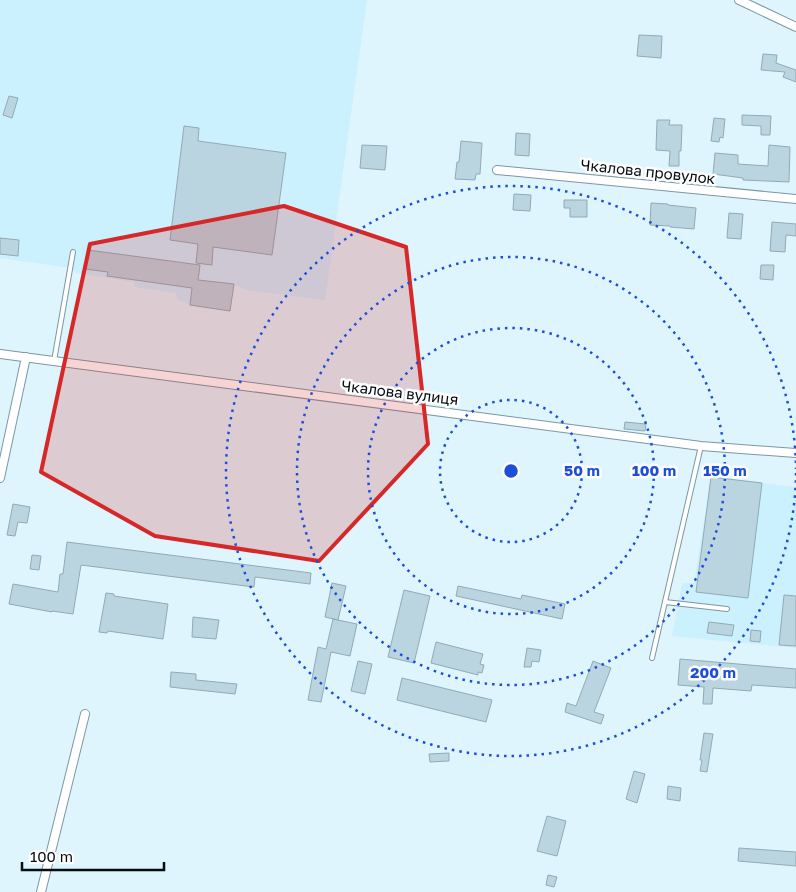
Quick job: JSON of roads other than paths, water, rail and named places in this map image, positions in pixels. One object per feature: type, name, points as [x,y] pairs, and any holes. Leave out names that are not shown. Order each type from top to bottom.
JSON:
[{"type":"street","points":[[739,0],[796,28]]},
{"type":"street","name":"Чкалова провулок","points":[[497,170],[796,199]]},
{"type":"street","name":"Чкалова вулиця","points":[[0,354],[701,446],[796,453]]},
{"type":"street","points":[[0,478],[26,357]]},
{"type":"street","points":[[41,892],[85,714]]},
{"type":"lane","points":[[54,361],[74,252]]},
{"type":"lane","points":[[652,658],[701,446]]},
{"type":"lane","points":[[665,602],[727,609]]}]
